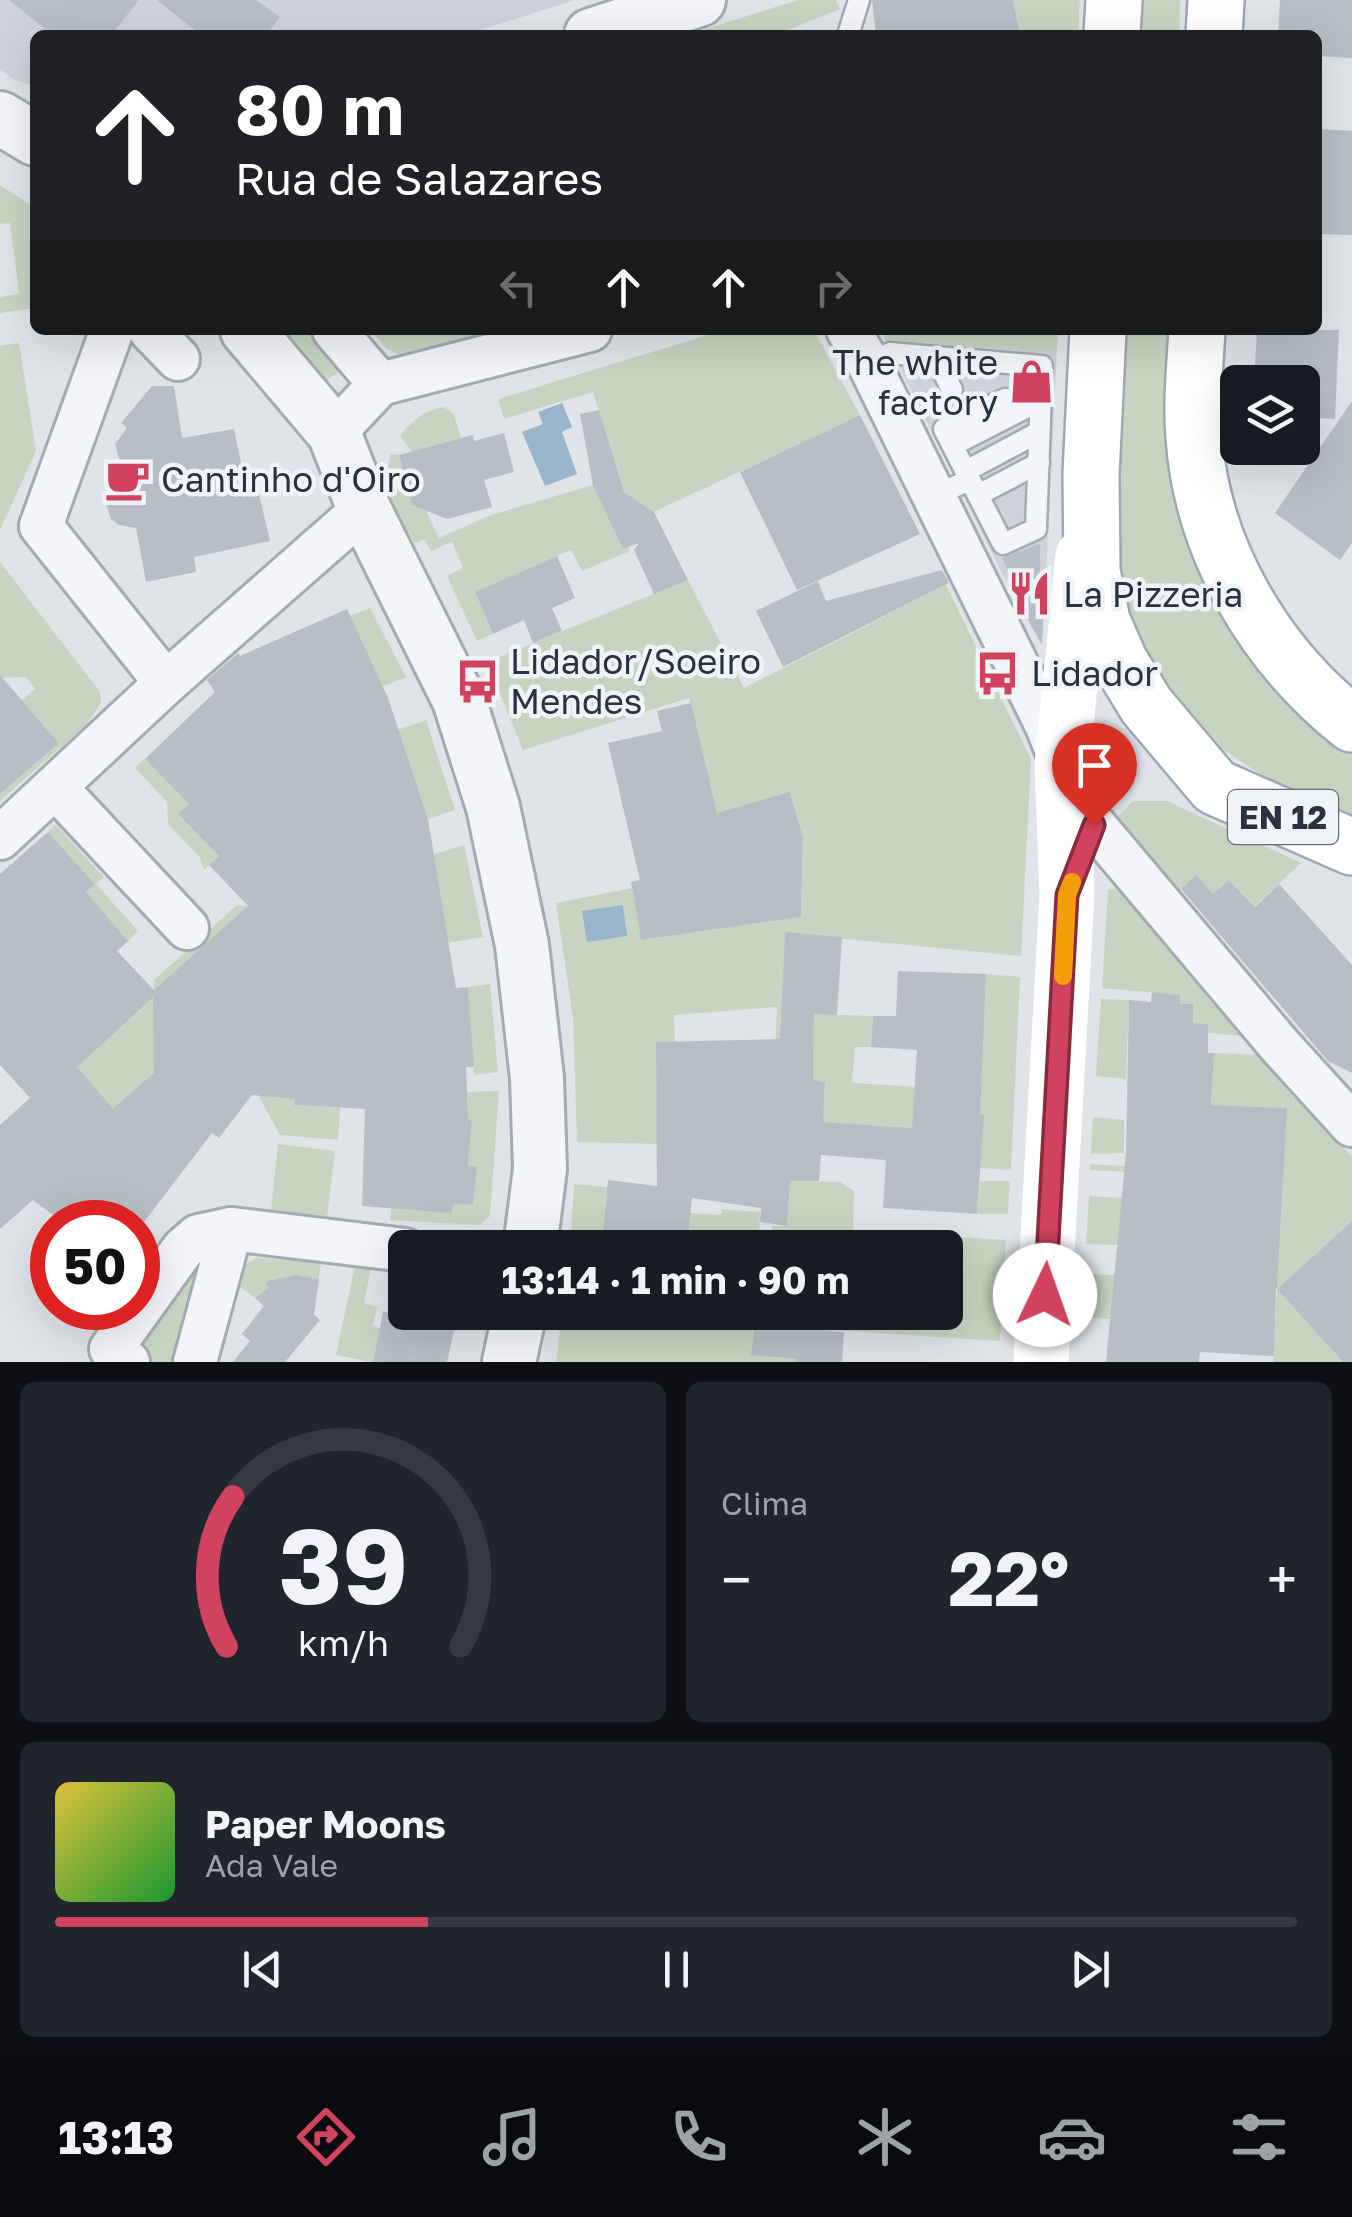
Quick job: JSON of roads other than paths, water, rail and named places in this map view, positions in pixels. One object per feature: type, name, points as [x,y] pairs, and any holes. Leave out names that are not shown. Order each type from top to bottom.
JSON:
[{"type":"main road","points":[[1112,30],[1114,0]]},
{"type":"main road","points":[[1214,30],[1216,0]]},
{"type":"main road","name":"EN 12","points":[[1098,335],[1091,474],[1092,572],[1102,620],[1120,662],[1146,706],[1214,786],[1352,848]]},
{"type":"main road","points":[[1197,335],[1194,437],[1201,486],[1227,564],[1260,626],[1288,663],[1352,724]]},
{"type":"main road","points":[[1041,1362],[1067,895],[1062,765],[1091,474]]},
{"type":"main road","points":[[1067,895],[1094,825]]},
{"type":"street","points":[[606,30],[699,0]]},
{"type":"street","points":[[0,118],[30,135]]},
{"type":"street","points":[[110,335],[41,526],[166,683]]},
{"type":"street","points":[[250,335],[334,433],[364,509],[459,700],[498,827],[522,945],[537,1078],[540,1170],[532,1230]]},
{"type":"street","points":[[338,335],[380,384]]},
{"type":"street","points":[[334,433],[380,384],[571,335]]},
{"type":"street","points":[[858,347],[962,486],[1062,765]]},
{"type":"street","points":[[0,838],[166,683],[364,509]]},
{"type":"street","points":[[54,787],[186,928]]},
{"type":"street","points":[[1094,825],[1290,1058],[1352,1125]]},
{"type":"street","points":[[195,1362],[230,1230]]},
{"type":"street","points":[[128,1362],[111,1349],[183,1249],[198,1236],[230,1230],[388,1248]]},
{"type":"street","points":[[509,1362],[516,1330]]},
{"type":"lane","points":[[850,30],[860,0]]},
{"type":"lane","points":[[858,347],[1042,366],[1041,400],[1039,432],[1036,529],[1003,544],[962,486],[952,445],[1041,400]]},
{"type":"lane","points":[[936,357],[952,390]]},
{"type":"lane","points":[[962,486],[1039,432]]},
{"type":"lane","points":[[962,486],[1038,463]]},
{"type":"water","points":[[562,403],[572,427],[562,432],[577,474],[545,486],[522,432],[543,424],[538,412]]},
{"type":"water","points":[[623,905],[627,936],[587,942],[582,911]]},
{"type":"place","name":"The white factory","points":[[1031,382]]},
{"type":"place","name":"Cantinho d'Oiro","points":[[128,479]]},
{"type":"place","name":"La Pizzeria","points":[[1030,594]]},
{"type":"place","name":"Lidador","points":[[998,673]]},
{"type":"place","name":"Lidador/Soeiro Mendes","points":[[477,681]]}]
